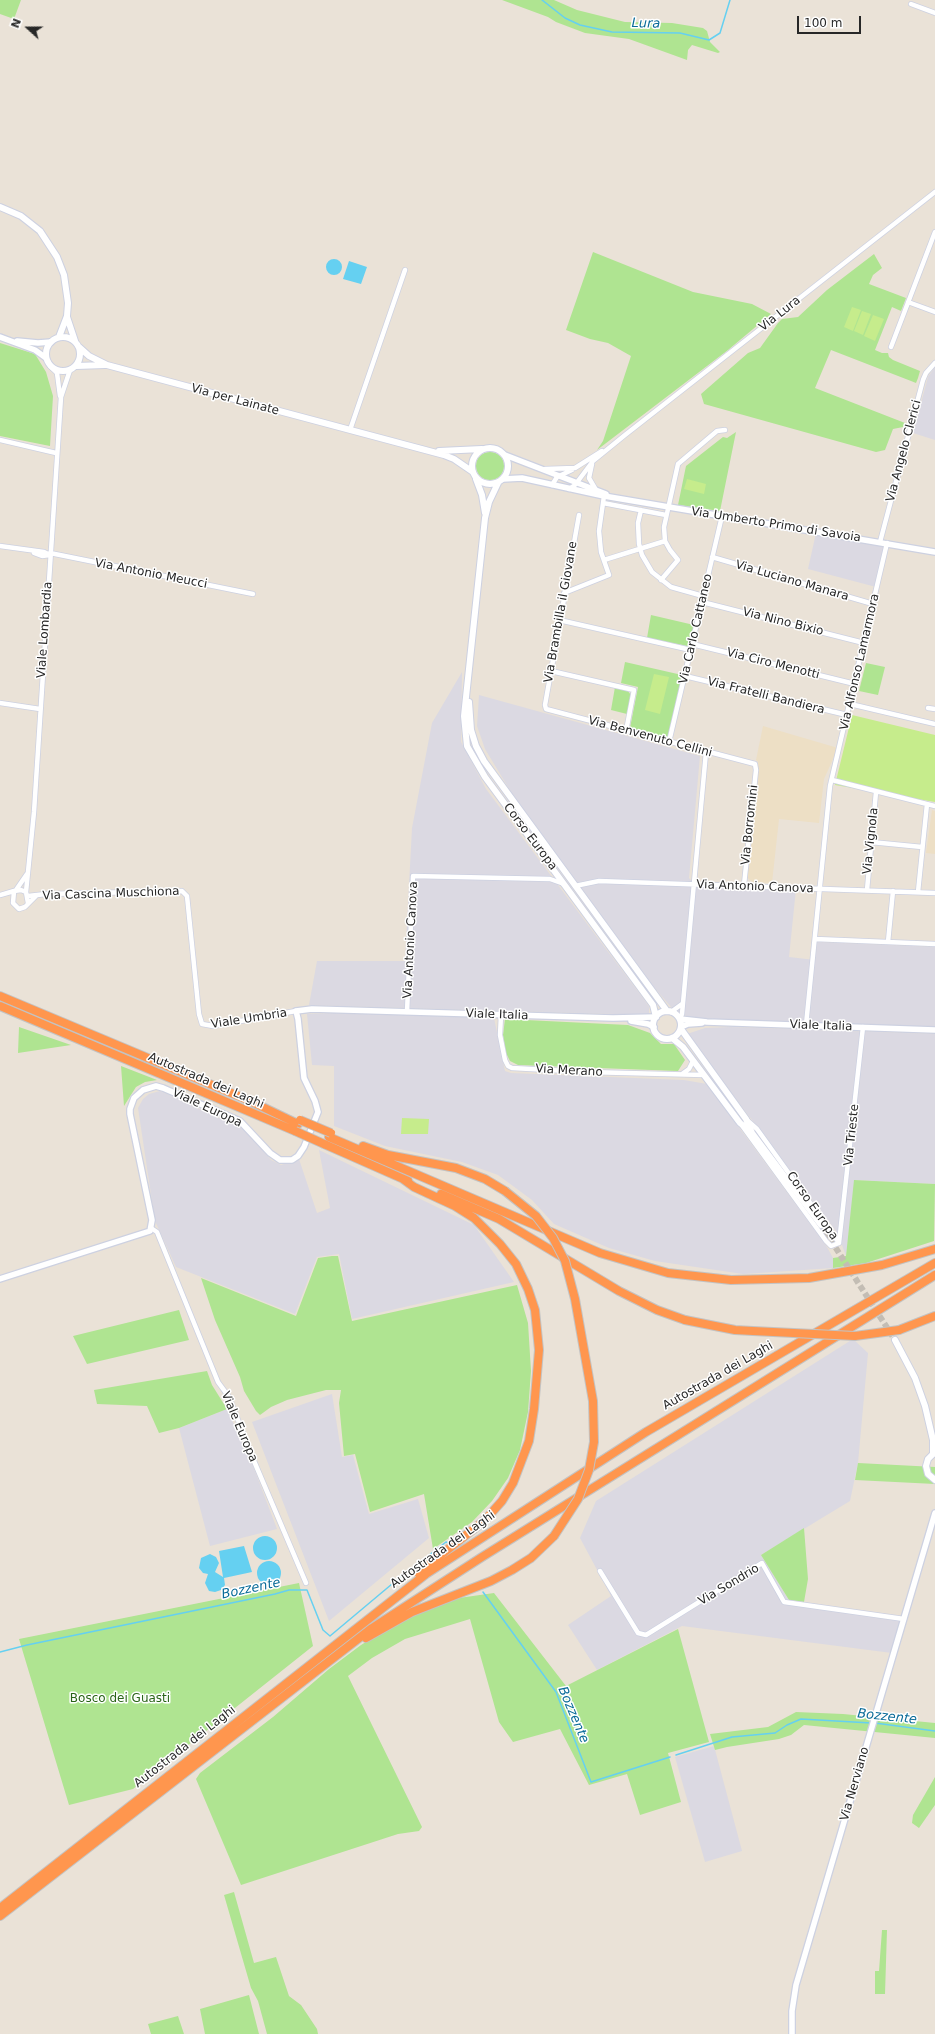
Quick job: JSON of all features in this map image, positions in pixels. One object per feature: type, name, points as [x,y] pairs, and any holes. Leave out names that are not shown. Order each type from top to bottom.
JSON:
[{"type":"highway","name":"Autostrada dei Laghi","points":[[0,996],[248,1100],[298,1125]]},
{"type":"highway","name":"Autostrada dei Laghi","points":[[0,1006],[298,1125],[328,1138],[403,1179]]},
{"type":"highway","points":[[298,1125],[600,1253],[668,1272],[731,1280],[809,1278],[882,1265],[935,1249]]},
{"type":"highway","points":[[328,1138],[388,1155],[456,1168],[485,1179],[505,1191],[536,1216],[553,1238],[565,1261],[575,1300],[593,1401],[594,1442],[589,1470],[578,1499],[554,1536],[531,1558],[491,1581],[412,1612],[336,1655]]},
{"type":"highway","points":[[403,1179],[499,1219],[618,1291],[656,1310],[684,1320],[734,1330],[855,1336],[899,1330],[935,1316]]},
{"type":"highway","points":[[263,1701],[277,1686],[485,1520],[502,1502],[513,1483],[529,1441],[534,1409],[539,1350],[535,1310],[522,1276],[500,1244],[474,1218],[448,1203],[414,1187],[403,1179]]},
{"type":"highway","name":"Autostrada dei Laghi","points":[[0,1908],[426,1574],[646,1432],[935,1263]]},
{"type":"highway","name":"Autostrada dei Laghi","points":[[0,1916],[372,1628],[482,1557],[935,1275]]},
{"type":"main road","points":[[0,208],[21,216],[40,230],[50,243],[64,275],[67,290],[67,316],[70,328],[78,345],[80,356],[76,366],[70,370],[60,371],[50,366],[46,358],[46,352],[51,342],[59,337],[68,337],[78,345]]},
{"type":"main road","points":[[59,337],[67,316]]},
{"type":"main road","name":"Via per Lainate","points":[[78,345],[89,356],[107,365],[428,450]]},
{"type":"main road","name":"Via per Lainate","points":[[76,366],[107,365]]},
{"type":"main road","points":[[494,448],[505,455],[508,460],[508,470],[500,481],[486,484],[454,459],[428,450],[450,452],[494,448]]},
{"type":"main road","points":[[474,475],[472,462],[474,457],[482,449]]},
{"type":"main road","name":"Corso Europa","points":[[474,475],[482,495],[484,518],[464,716],[467,746],[485,777],[653,1005],[656,1017]]},
{"type":"main road","name":"Corso Europa","points":[[484,518],[489,502],[500,481]]},
{"type":"main road","name":"Corso Europa","points":[[472,637],[469,715],[476,746],[488,766],[575,886],[669,1011]]},
{"type":"main road","points":[[669,1011],[680,1019],[681,1028],[678,1034],[672,1038],[660,1037],[654,1027],[656,1017],[669,1011]]},
{"type":"main road","name":"Corso Europa","points":[[681,1028],[743,1121]]},
{"type":"main road","name":"Corso Europa","points":[[672,1038],[683,1047],[704,1075],[743,1121]]},
{"type":"main road","points":[[743,1121],[822,1226]]},
{"type":"main road","points":[[895,1340],[915,1378],[926,1406],[934,1442],[934,1453],[928,1459],[926,1466],[928,1474],[935,1480]]},
{"type":"street","points":[[911,4],[935,13]]},
{"type":"street","name":"Via Lura","points":[[569,489],[593,461],[625,435],[935,192]]},
{"type":"street","points":[[891,347],[935,232]]},
{"type":"street","points":[[350,430],[404,270]]},
{"type":"street","points":[[908,302],[935,312]]},
{"type":"street","points":[[0,337],[38,343],[51,342]]},
{"type":"street","points":[[9,339],[35,350],[46,358]]},
{"type":"street","name":"Via Angelo Clerici","points":[[883,543],[923,380],[926,373],[935,363]]},
{"type":"street","name":"Viale Lombardia","points":[[50,366],[57,373],[61,397]]},
{"type":"street","name":"Viale Lombardia","points":[[30,863],[56,452],[61,397],[70,370]]},
{"type":"street","points":[[661,580],[678,560],[665,541],[664,527],[680,462],[717,431],[725,430]]},
{"type":"street","name":"Via Lura","points":[[552,485],[555,479],[575,468],[625,435]]},
{"type":"street","points":[[0,440],[56,452]]},
{"type":"street","name":"Via Umberto Primo di Savoia","points":[[505,455],[618,498]]},
{"type":"street","points":[[593,461],[589,478],[596,490]]},
{"type":"street","points":[[543,469],[575,468]]},
{"type":"street","name":"Via Umberto Primo di Savoia","points":[[500,481],[522,478],[604,496],[935,552]]},
{"type":"street","points":[[564,593],[609,574],[604,560],[599,531],[604,496]]},
{"type":"street","points":[[603,503],[666,515]]},
{"type":"street","points":[[641,510],[638,523],[640,550],[647,565],[661,580],[679,591],[703,596]]},
{"type":"street","name":"Via Brambilla il Giovane","points":[[546,709],[545,704],[550,671],[578,515]]},
{"type":"street","name":"Via Carlo Cattaneo","points":[[669,742],[722,516]]},
{"type":"street","points":[[604,560],[665,541]]},
{"type":"street","name":"Via Alfonso Lamarmora","points":[[806,1025],[832,780],[873,604],[883,543]]},
{"type":"street","name":"Via Antonio Meucci","points":[[0,546],[27,551],[42,556],[50,554],[253,594]]},
{"type":"street","name":"Via Luciano Manara","points":[[712,557],[873,604]]},
{"type":"street","name":"Via Nino Bixio","points":[[702,602],[864,643]]},
{"type":"street","points":[[559,620],[691,650]]},
{"type":"street","name":"Via Ciro Menotti","points":[[692,644],[855,684]]},
{"type":"street","points":[[550,671],[634,690],[626,731]]},
{"type":"street","name":"Via Fratelli Bandiera","points":[[685,676],[848,716]]},
{"type":"street","points":[[0,703],[40,709]]},
{"type":"street","points":[[850,704],[935,724]]},
{"type":"street","points":[[928,708],[935,709]]},
{"type":"street","name":"Via Benvenuto Cellini","points":[[546,709],[755,764]]},
{"type":"street","points":[[680,1019],[682,1014],[706,752]]},
{"type":"street","name":"Via Borromini","points":[[744,885],[756,770],[755,764]]},
{"type":"street","points":[[832,780],[935,806]]},
{"type":"street","name":"Via Vignola","points":[[867,890],[876,792]]},
{"type":"street","points":[[918,892],[927,804]]},
{"type":"street","points":[[871,842],[922,847]]},
{"type":"street","points":[[30,863],[27,894],[28,903],[23,909],[16,908],[13,903],[14,893],[26,877],[30,863]]},
{"type":"street","name":"Via Antonio Canova","points":[[406,1012],[413,876],[550,879],[565,884]]},
{"type":"street","name":"Via Antonio Canova","points":[[575,886],[594,881],[694,885],[744,885],[935,893]]},
{"type":"street","name":"Via Cascina Muschiona","points":[[27,894],[36,896],[46,894],[178,890],[185,892]]},
{"type":"street","points":[[888,942],[893,891]]},
{"type":"street","name":"Viale Umbria","points":[[185,892],[188,900],[199,1014],[202,1024],[214,1026],[312,1009],[406,1012]]},
{"type":"street","points":[[0,895],[14,893],[27,894]]},
{"type":"street","name":"Via Cascina Muschiona","points":[[28,903],[36,896]]},
{"type":"street","points":[[815,940],[935,944]]},
{"type":"street","points":[[669,1011],[682,1004]]},
{"type":"street","name":"Viale Europa","points":[[296,1011],[304,1078],[306,1085],[315,1101],[318,1112],[304,1147],[298,1156],[292,1160],[280,1160],[274,1157],[240,1121],[163,1088],[150,1087],[138,1093],[134,1098],[130,1114],[152,1220],[151,1228],[157,1232],[218,1382],[229,1397],[254,1461],[306,1583]]},
{"type":"street","name":"Viale Italia","points":[[406,1012],[613,1018],[656,1017]]},
{"type":"street","name":"Via Merano","points":[[501,1015],[500,1035],[505,1060],[512,1068],[587,1072],[704,1075]]},
{"type":"street","name":"Viale Italia","points":[[613,1018],[642,1022],[654,1027]]},
{"type":"street","name":"Viale Italia","points":[[680,1019],[707,1022],[935,1030]]},
{"type":"street","name":"Viale Italia","points":[[681,1028],[688,1024],[707,1022]]},
{"type":"street","name":"Via Trieste","points":[[839,1243],[863,1027]]},
{"type":"street","points":[[682,1074],[689,1069],[693,1060]]},
{"type":"street","name":"Corso Europa","points":[[743,1121],[757,1129],[822,1226],[831,1246],[839,1243],[822,1226],[743,1121]]},
{"type":"street","points":[[0,1279],[146,1234],[151,1228]]},
{"type":"street","name":"Via Nerviano","points":[[792,2034],[792,2011],[795,1991],[935,1513]]},
{"type":"street","name":"Via Sondrio","points":[[600,1570],[638,1633],[646,1634],[651,1632],[762,1563],[784,1602],[904,1619]]},
{"type":"shaded area","points":[[935,367],[935,440],[913,433],[928,377]]},
{"type":"shaded area","points":[[816,533],[885,544],[876,587],[808,569]]},
{"type":"shaded area","points":[[462,672],[461,742],[486,789],[645,1001],[649,1007],[649,1015],[309,1005],[317,961],[405,961],[412,828],[432,723]]},
{"type":"shaded area","points":[[479,695],[700,756],[689,878],[697,887],[796,889],[789,957],[815,960],[817,942],[935,947],[935,1028],[690,1018],[671,1007],[634,964],[514,797],[485,749],[477,726]]},
{"type":"shaded area","points":[[763,726],[838,748],[824,779],[819,823],[779,819],[772,883],[752,882],[747,877],[758,762],[756,760]]},
{"type":"shaded area","points":[[932,810],[935,811],[935,854],[926,853]]},
{"type":"shaded area","points":[[334,1013],[494,1018],[505,1071],[511,1073],[684,1080],[707,1084],[827,1247],[833,1258],[833,1268],[743,1274],[655,1261],[609,1248],[554,1224],[532,1200],[498,1175],[462,1162],[385,1146],[334,1126],[334,1066],[312,1065],[307,1014]]},
{"type":"shaded area","points":[[730,1027],[935,1034],[935,1184],[855,1180],[846,1256],[838,1234],[687,1034],[705,1028]]},
{"type":"shaded area","points":[[160,1091],[246,1130],[271,1160],[281,1165],[299,1159],[317,1213],[330,1208],[319,1150],[474,1225],[514,1282],[352,1319],[339,1254],[317,1257],[295,1314],[176,1267],[155,1221],[138,1108],[143,1099],[149,1094]]},
{"type":"shaded area","points":[[853,1339],[868,1353],[858,1463],[850,1501],[761,1555],[789,1600],[902,1617],[892,1653],[682,1626],[597,1670],[568,1625],[611,1596],[580,1538],[596,1501]]},
{"type":"shaded area","points":[[332,1394],[342,1457],[353,1455],[369,1514],[418,1499],[429,1538],[329,1621],[252,1422]]},
{"type":"shaded area","points":[[227,1409],[253,1466],[277,1529],[210,1546],[179,1428]]},
{"type":"shaded area","points":[[714,1746],[742,1851],[705,1862],[675,1757]]},
{"type":"green space","points":[[0,0],[21,0],[14,19],[0,14]]},
{"type":"green space","points":[[502,0],[554,0],[577,10],[625,22],[672,23],[703,28],[707,31],[710,42],[720,52],[718,53],[692,45],[688,50],[687,60],[629,39],[585,33]]},
{"type":"green space","points":[[593,252],[693,292],[752,304],[771,314],[728,350],[597,450],[603,441],[631,356],[608,343],[590,339],[566,330]]},
{"type":"green space","points":[[874,254],[882,268],[873,275],[869,284],[906,298],[901,311],[892,307],[875,350],[882,353],[888,353],[889,357],[893,360],[920,371],[916,383],[831,350],[815,388],[905,423],[903,427],[893,429],[885,450],[876,452],[704,404],[701,394],[748,353],[760,348],[782,319],[798,317],[827,290]]},
{"type":"green space","points":[[852,307],[861,310],[853,331],[844,327]]},
{"type":"green space","points":[[862,311],[871,314],[863,335],[854,331]]},
{"type":"green space","points":[[873,315],[884,319],[875,341],[864,336]]},
{"type":"green space","points":[[0,343],[35,354],[46,372],[53,396],[50,446],[0,436]]},
{"type":"green space","points":[[736,432],[720,511],[678,505],[686,466],[723,437],[727,438]]},
{"type":"green space","points":[[490,452],[500,456],[504,466],[500,476],[490,480],[480,476],[476,466],[480,456]]},
{"type":"green space","points":[[687,479],[706,484],[704,494],[684,489]]},
{"type":"green space","points":[[651,615],[694,625],[689,645],[687,646],[647,638]]},
{"type":"green space","points":[[625,662],[682,675],[669,735],[665,738],[630,728],[638,687],[621,683]]},
{"type":"green space","points":[[866,663],[885,667],[878,695],[859,691]]},
{"type":"green space","points":[[654,674],[669,677],[660,714],[645,710]]},
{"type":"green space","points":[[615,687],[627,690],[631,695],[627,714],[611,710]]},
{"type":"green space","points":[[852,715],[935,735],[935,802],[835,785]]},
{"type":"green space","points":[[505,1019],[628,1025],[650,1033],[661,1044],[674,1044],[685,1060],[678,1071],[518,1065],[510,1061],[506,1053],[503,1035]]},
{"type":"green space","points":[[19,1027],[71,1045],[18,1053]]},
{"type":"green space","points":[[121,1066],[157,1080],[145,1082],[136,1087],[124,1106]]},
{"type":"green space","points":[[402,1118],[429,1119],[428,1134],[401,1134]]},
{"type":"green space","points":[[854,1180],[935,1184],[934,1241],[866,1263],[833,1268],[833,1258],[846,1256]]},
{"type":"green space","points":[[338,1256],[352,1321],[517,1285],[528,1323],[531,1371],[528,1412],[520,1450],[508,1478],[492,1501],[472,1522],[433,1549],[424,1494],[370,1512],[355,1454],[344,1456],[339,1403],[341,1390],[326,1390],[287,1400],[271,1407],[260,1415],[256,1411],[244,1391],[240,1377],[215,1320],[201,1278],[296,1316],[318,1258]]},
{"type":"green space","points":[[179,1310],[189,1340],[87,1364],[73,1336]]},
{"type":"green space","points":[[207,1371],[212,1385],[227,1409],[179,1428],[159,1433],[147,1406],[97,1404],[94,1390]]},
{"type":"green space","points":[[858,1463],[935,1467],[935,1484],[855,1480]]},
{"type":"green space","points":[[804,1528],[808,1579],[804,1602],[789,1600],[761,1555]]},
{"type":"green space","name":"Bosco dei Guasti","points":[[299,1583],[313,1646],[133,1789],[69,1805],[19,1639]]},
{"type":"green space","points":[[494,1593],[566,1686],[678,1629],[709,1742],[668,1753],[681,1802],[640,1815],[627,1774],[589,1785],[560,1729],[513,1742],[499,1722],[470,1619],[405,1639],[372,1658],[348,1676],[422,1827],[419,1831],[398,1834],[241,1885],[196,1779],[200,1773],[273,1717],[329,1669],[361,1645],[408,1616],[459,1598]]},
{"type":"green space","points":[[796,1712],[843,1714],[935,1723],[935,1738],[804,1725],[791,1735],[779,1739],[715,1750],[710,1734],[768,1727]]},
{"type":"green space","points":[[935,1777],[935,1805],[919,1828],[912,1823],[913,1815]]},
{"type":"green space","points":[[234,1892],[254,1963],[276,1957],[289,1996],[301,2005],[317,2029],[318,2034],[267,2034],[258,2001],[251,1988],[224,1895]]},
{"type":"green space","points":[[882,1930],[887,1930],[885,1994],[875,1994],[875,1971],[879,1971]]},
{"type":"green space","points":[[249,1995],[259,2034],[205,2034],[200,2009]]},
{"type":"green space","points":[[178,2016],[184,2034],[151,2034],[148,2024]]},
{"type":"water","points":[[334,259],[340,261],[342,267],[340,273],[334,275],[328,273],[326,267],[328,261]]},
{"type":"water","points":[[349,261],[367,267],[361,284],[343,279]]},
{"type":"water","points":[[265,1536],[274,1539],[277,1548],[274,1557],[265,1560],[256,1557],[253,1548],[256,1539]]},
{"type":"water","points":[[244,1546],[252,1572],[224,1578],[225,1585],[221,1590],[215,1592],[209,1591],[205,1583],[208,1574],[203,1573],[199,1568],[201,1558],[210,1554],[216,1557],[219,1563],[215,1572],[223,1577],[219,1551]]},
{"type":"water","points":[[269,1561],[278,1564],[281,1573],[278,1582],[269,1585],[260,1582],[257,1573],[260,1564]]},
{"type":"waterway","name":"Lura","points":[[542,0],[565,18],[580,25],[612,32],[680,33],[709,40],[720,33],[730,0]]},
{"type":"waterway","name":"Bozzente","points":[[0,1652],[289,1590],[307,1590],[323,1630],[330,1636],[392,1584],[446,1542],[449,1543]]},
{"type":"waterway","name":"Bozzente","points":[[483,1592],[556,1692],[591,1782],[670,1757]]},
{"type":"waterway","name":"Bozzente","points":[[676,1755],[732,1737],[775,1733],[787,1725],[801,1719],[871,1723]]},
{"type":"waterway","name":"Bozzente","points":[[875,1723],[935,1731]]},
{"type":"tunnel","points":[[821,1225],[895,1340]]}]
